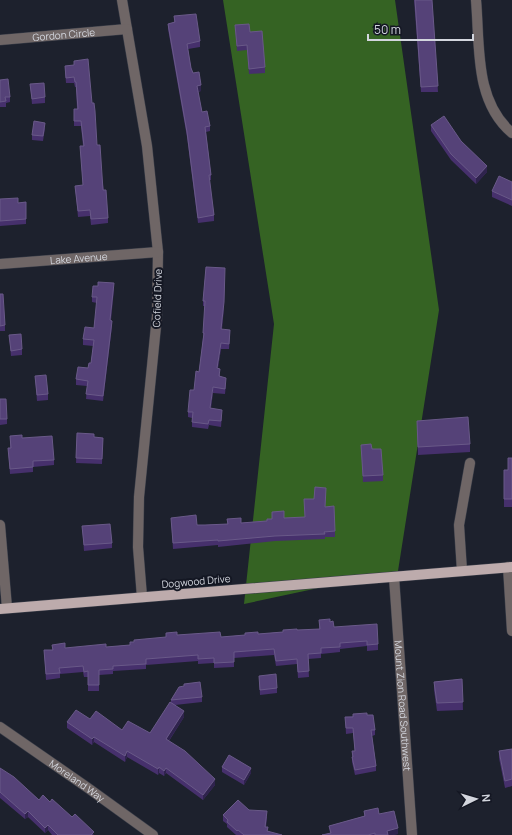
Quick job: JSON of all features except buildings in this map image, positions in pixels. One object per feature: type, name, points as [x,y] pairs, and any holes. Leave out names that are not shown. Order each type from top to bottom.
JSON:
[{"type":"main road","name":"Dogwood Drive","points":[[4,609],[510,567]]},
{"type":"street","name":"Cofield Drive","points":[[122,0],[147,146],[158,252],[157,316],[139,497],[138,547],[142,597]]},
{"type":"street","points":[[476,0],[481,73],[486,96],[495,114],[512,133]]},
{"type":"street","name":"Gordon Circle","points":[[0,40],[127,28]]},
{"type":"street","name":"Lake Avenue","points":[[0,264],[158,252]]},
{"type":"street","points":[[462,571],[459,524],[470,463]]},
{"type":"street","points":[[0,525],[4,609]]},
{"type":"street","points":[[510,567],[512,631]]},
{"type":"street","name":"Mount Zion Road Southwest","points":[[394,577],[412,835]]},
{"type":"street","name":"Moreland Way","points":[[0,727],[153,835]]},
{"type":"green space","points":[[223,0],[395,0],[439,310],[398,571],[244,604],[274,324]]}]
